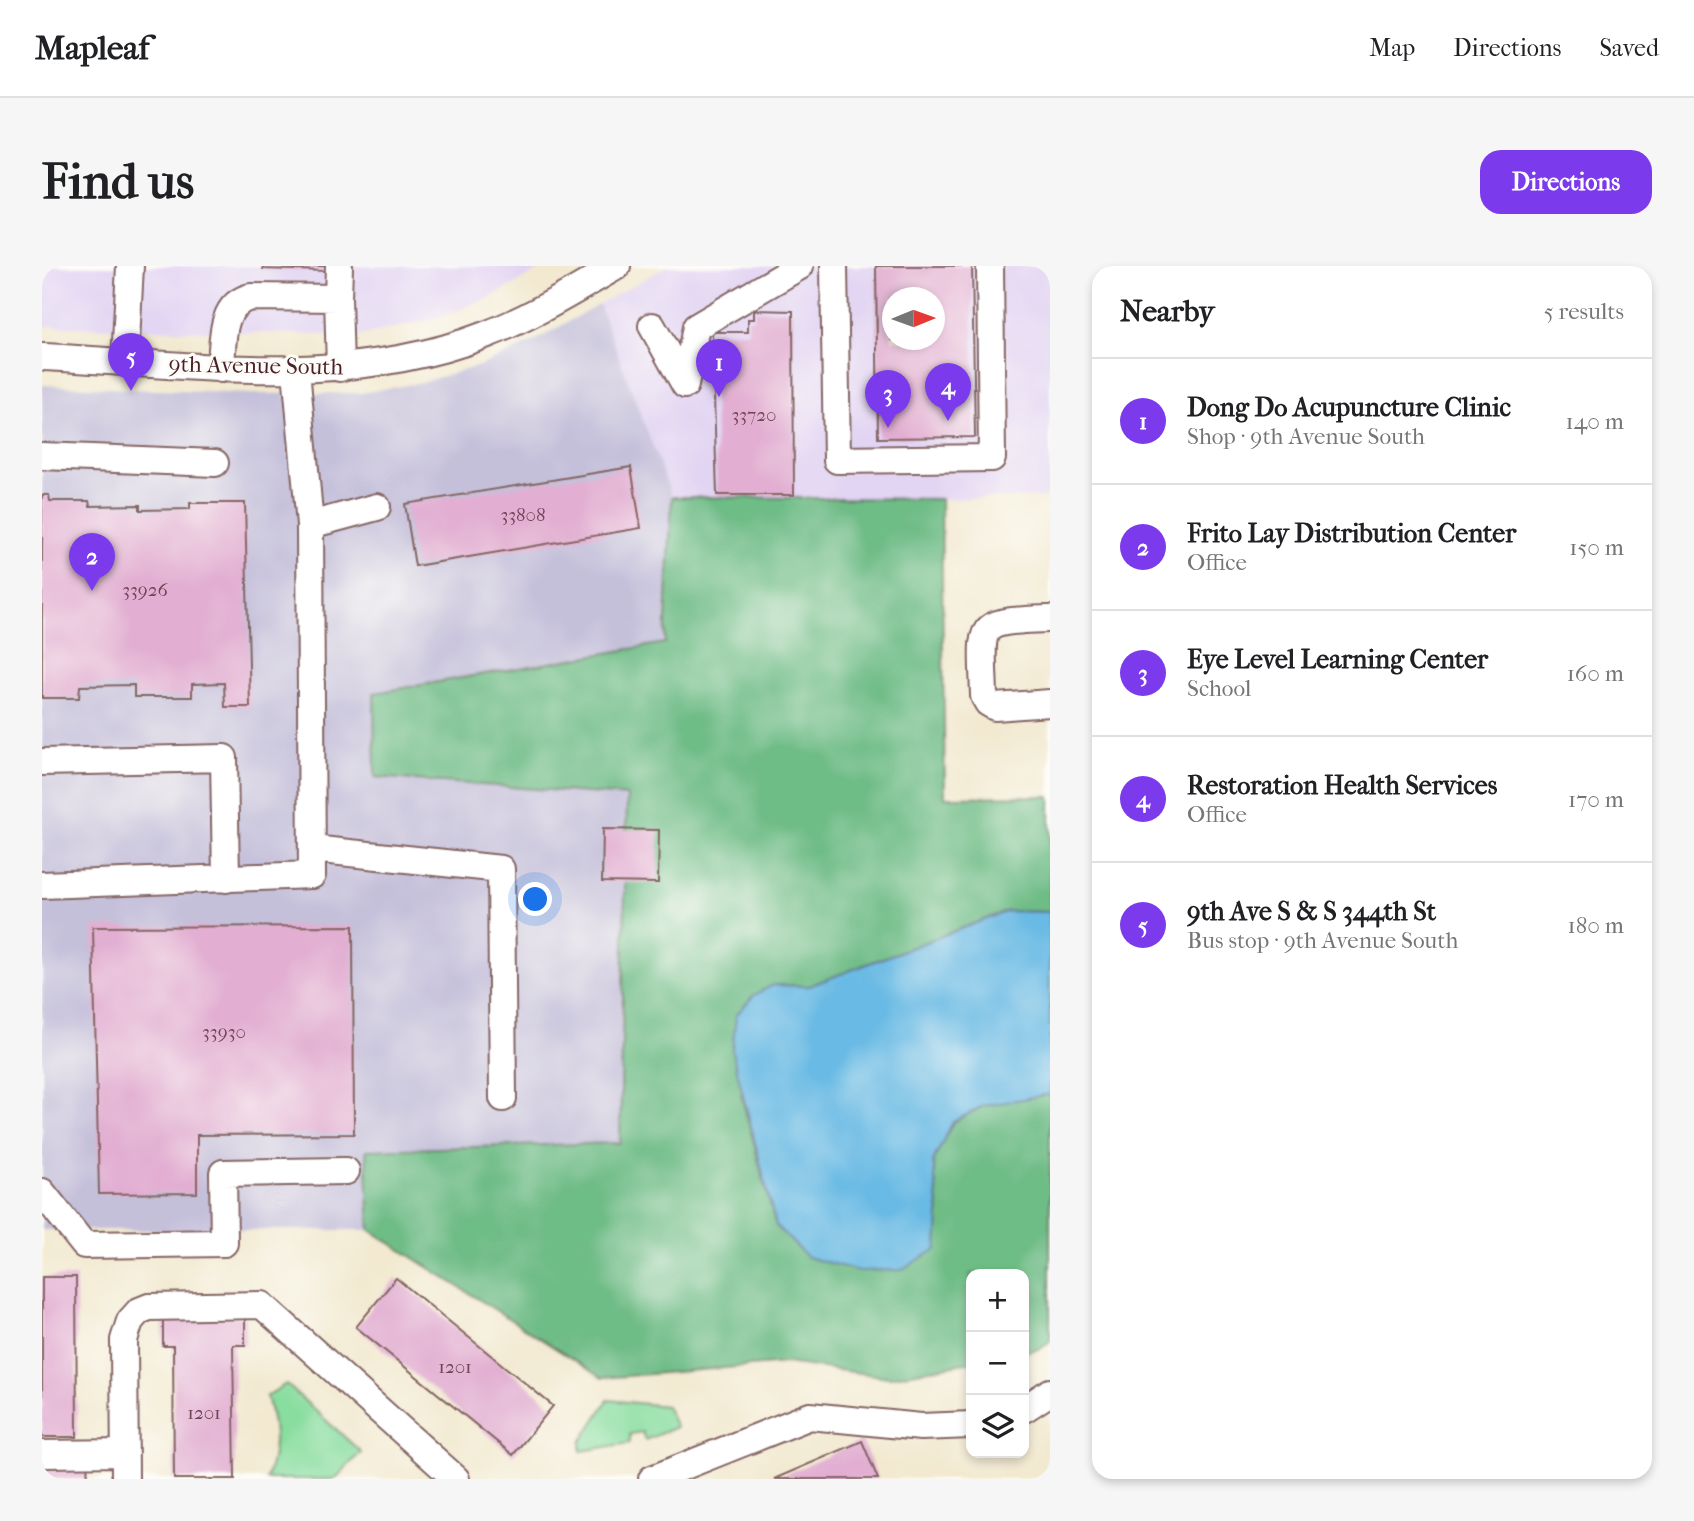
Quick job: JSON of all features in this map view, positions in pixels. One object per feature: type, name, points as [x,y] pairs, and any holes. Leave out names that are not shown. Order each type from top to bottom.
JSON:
[{"type":"street","points":[[125,361],[130,266]]},
{"type":"street","points":[[339,266],[340,368]]},
{"type":"street","name":"9th Avenue South","points":[[42,357],[221,369],[296,370],[340,368],[423,355],[483,337],[545,308],[617,266]]},
{"type":"street","points":[[652,326],[685,385],[696,327],[800,266]]},
{"type":"street","points":[[834,266],[837,460],[992,458],[990,266]]},
{"type":"street","points":[[221,369],[224,325],[239,301],[250,298],[338,298]]},
{"type":"street","points":[[42,885],[312,875],[310,525],[296,370]]},
{"type":"street","points":[[42,457],[215,463]]},
{"type":"street","points":[[310,525],[377,507]]},
{"type":"street","points":[[1050,619],[998,621],[987,630],[983,640],[984,696],[988,703],[995,707],[1050,703]]},
{"type":"street","points":[[42,762],[224,758],[226,879]]},
{"type":"street","points":[[312,849],[501,869],[503,1098]]},
{"type":"street","points":[[42,1192],[84,1245],[224,1242],[223,1173],[345,1171]]},
{"type":"street","points":[[125,1479],[124,1340],[130,1321],[139,1311],[149,1307],[261,1305],[456,1479]]},
{"type":"street","points":[[1029,1406],[1050,1392]]},
{"type":"street","points":[[652,1479],[810,1416],[921,1427],[966,1425]]},
{"type":"street","points":[[42,1454],[125,1453]]},
{"type":"shaded area","points":[[42,266],[547,266],[491,297],[440,317],[361,336],[42,326]]},
{"type":"shaded area","points":[[668,266],[1050,266],[1050,497],[672,497],[599,304]]},
{"type":"shaded area","points":[[599,304],[672,497],[665,643],[374,693],[375,777],[627,795],[620,1144],[366,1150],[370,1230],[42,1230],[42,385],[251,394],[361,393],[418,383],[482,365],[535,341]]},
{"type":"green space","points":[[672,497],[941,499],[945,797],[1050,796],[1050,912],[1007,911],[809,986],[773,985],[741,1095],[776,1226],[939,1215],[933,1160],[953,1122],[983,1106],[1050,1094],[1050,1341],[1039,1349],[1029,1351],[1029,1269],[966,1269],[966,1363],[889,1377],[786,1363],[602,1378],[370,1230],[366,1150],[620,1143],[627,796],[375,777],[374,693],[665,643]]},
{"type":"green space","points":[[286,1384],[361,1452],[335,1479],[266,1479],[274,1437],[267,1396]]},
{"type":"green space","points":[[608,1400],[666,1406],[676,1427],[645,1440],[642,1432],[630,1434],[630,1443],[581,1451],[581,1442]]},
{"type":"water","points":[[1008,911],[1050,912],[1050,1094],[983,1106],[953,1122],[933,1161],[939,1215],[937,1249],[901,1270],[858,1271],[807,1257],[776,1226],[732,1051],[736,1015],[754,995],[773,985],[809,986]]},
{"type":"building","points":[[263,266],[326,266],[326,271],[263,269]]},
{"type":"building","points":[[876,266],[972,266],[975,437],[878,438]]},
{"type":"building","points":[[754,310],[793,311],[794,495],[717,495],[712,332],[748,332],[748,319],[754,319]]},
{"type":"building","points":[[631,467],[641,528],[415,566],[405,504]]},
{"type":"building","points":[[42,495],[49,495],[50,501],[89,501],[90,506],[140,505],[140,510],[190,509],[190,503],[245,503],[250,707],[225,707],[224,683],[192,684],[192,697],[134,697],[134,685],[80,686],[79,698],[42,698]]},
{"type":"building","points":[[603,829],[659,830],[658,883],[602,882]]},
{"type":"building","points":[[353,926],[354,1134],[197,1135],[197,1193],[99,1194],[93,927]]},
{"type":"building","points":[[42,1277],[76,1277],[77,1437],[42,1437]]},
{"type":"building","points":[[396,1278],[553,1406],[513,1455],[356,1327]]},
{"type":"building","points":[[245,1317],[245,1345],[233,1345],[235,1479],[174,1479],[173,1346],[163,1346],[163,1318]]},
{"type":"building","points":[[862,1441],[878,1479],[774,1479]]},
{"type":"building","points":[[87,1464],[88,1479],[42,1479],[42,1465]]},
{"type":"place","name":"9th Ave S & S 344th St","points":[[131,391]]},
{"type":"place","name":"Dong Do Acupuncture Clinic","points":[[719,397]]},
{"type":"place","name":"Restoration Health Services","points":[[948,421]]},
{"type":"place","name":"Eye Level Learning Center","points":[[888,428]]},
{"type":"place","name":"Frito Lay Distribution Center","points":[[92,591]]}]
